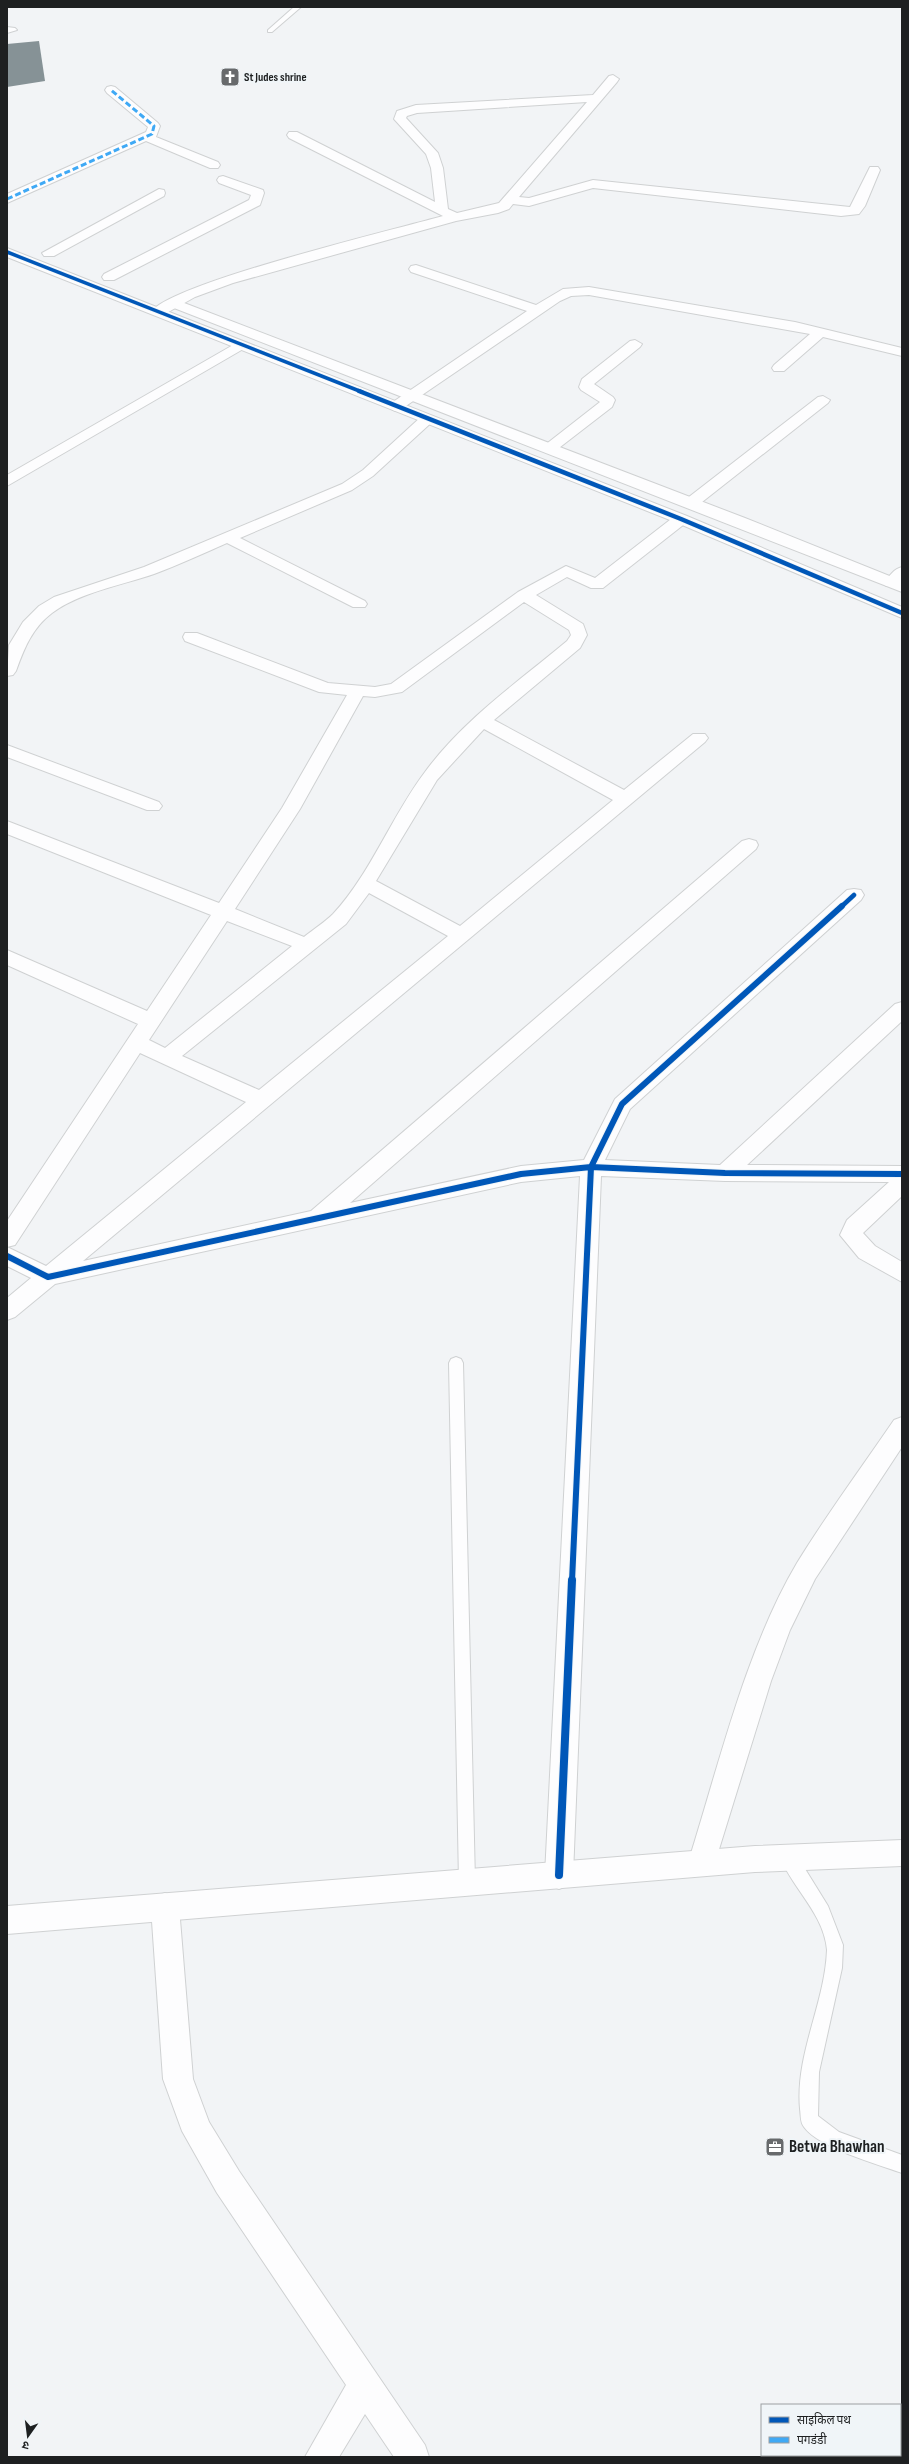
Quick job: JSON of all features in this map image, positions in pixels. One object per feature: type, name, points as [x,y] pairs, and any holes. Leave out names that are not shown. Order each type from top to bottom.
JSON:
[{"type":"street","points":[[158,312],[207,286],[455,217],[493,210],[510,200],[614,79]]},
{"type":"street","points":[[7,199],[146,137],[154,131],[154,126],[111,90]]},
{"type":"street","points":[[442,209],[437,168],[432,153],[400,119],[401,114],[416,108],[597,98]]},
{"type":"street","points":[[293,135],[442,209],[455,217]]},
{"type":"street","points":[[146,137],[214,165]]},
{"type":"street","points":[[510,200],[529,202],[593,184],[841,212],[854,211],[859,206],[874,170]]},
{"type":"street","points":[[109,277],[255,202],[258,198],[258,193],[223,180]]},
{"type":"street","points":[[49,253],[159,193]]},
{"type":"street","points":[[7,237],[739,521],[899,580]]},
{"type":"street","points":[[7,252],[395,407],[681,519],[902,613]]},
{"type":"street","points":[[416,269],[537,310]]},
{"type":"street","points":[[395,407],[537,310],[568,292],[590,291],[820,332],[902,352]]},
{"type":"street","points":[[779,368],[820,332]]},
{"type":"street","points":[[550,448],[607,404],[608,400],[586,387],[586,382],[635,344]]},
{"type":"street","points":[[7,482],[240,345]]},
{"type":"street","points":[[691,502],[823,400]]},
{"type":"street","points":[[7,671],[17,645],[29,626],[45,610],[60,600],[150,570],[347,487],[368,473],[427,419]]},
{"type":"street","points":[[191,637],[325,688],[357,692],[374,692],[396,688],[524,595],[566,571],[597,585],[681,519]]},
{"type":"street","points":[[719,536],[739,521]]},
{"type":"street","points":[[228,538],[359,604]]},
{"type":"street","points":[[167,1057],[339,919],[366,883],[430,777],[451,751],[483,721],[574,644],[579,635],[577,628],[524,595]]},
{"type":"street","points":[[7,1239],[291,809],[357,692]]},
{"type":"street","points":[[483,721],[626,799]]},
{"type":"street","points":[[7,1311],[699,738]]},
{"type":"street","points":[[7,751],[152,806]]},
{"type":"street","points":[[7,827],[307,945]]},
{"type":"street","points":[[317,1219],[748,845]]},
{"type":"street","points":[[366,883],[462,934]]},
{"type":"street","points":[[559,1875],[591,1167],[604,1137],[622,1104],[854,895]]},
{"type":"street","points":[[7,956],[150,1021]]},
{"type":"street","points":[[725,1173],[902,1009]]},
{"type":"street","points":[[136,1043],[261,1100]]},
{"type":"street","points":[[7,1256],[48,1277],[522,1174],[591,1167],[725,1173],[902,1174]]},
{"type":"street","points":[[902,1183],[855,1226],[851,1235],[868,1252],[902,1273]]},
{"type":"street","points":[[702,1863],[758,1681],[778,1628],[806,1571],[902,1427]]},
{"type":"street","points":[[7,1920],[702,1863],[788,1857],[902,1853]]},
{"type":"street","points":[[165,1907],[178,2079],[197,2131],[228,2182],[413,2457]]},
{"type":"street","points":[[321,2457],[364,2385]]},
{"type":"lane","points":[[270,31],[298,7]]},
{"type":"lane","points":[[456,1363],[467,1882]]},
{"type":"lane","points":[[788,1857],[830,1926],[835,1946],[832,1975],[809,2075],[807,2101],[810,2121],[834,2139],[902,2164]]},
{"type":"building","points":[[39,41],[45,81],[7,87],[7,44]]},
{"type":"marked path","points":[[7,199],[152,134],[154,126],[111,90]]},
{"type":"cycle path","points":[[7,252],[681,519],[902,613]]},
{"type":"cycle path","points":[[559,1875],[591,1167],[604,1137],[622,1104],[854,895]]},
{"type":"cycle path","points":[[7,1256],[48,1277],[521,1174],[591,1167],[725,1173],[902,1174]]},
{"type":"place","name":"St Judes shrine","points":[[230,77]]},
{"type":"place","name":"Betwa Bhawhan","points":[[775,2147]]}]
